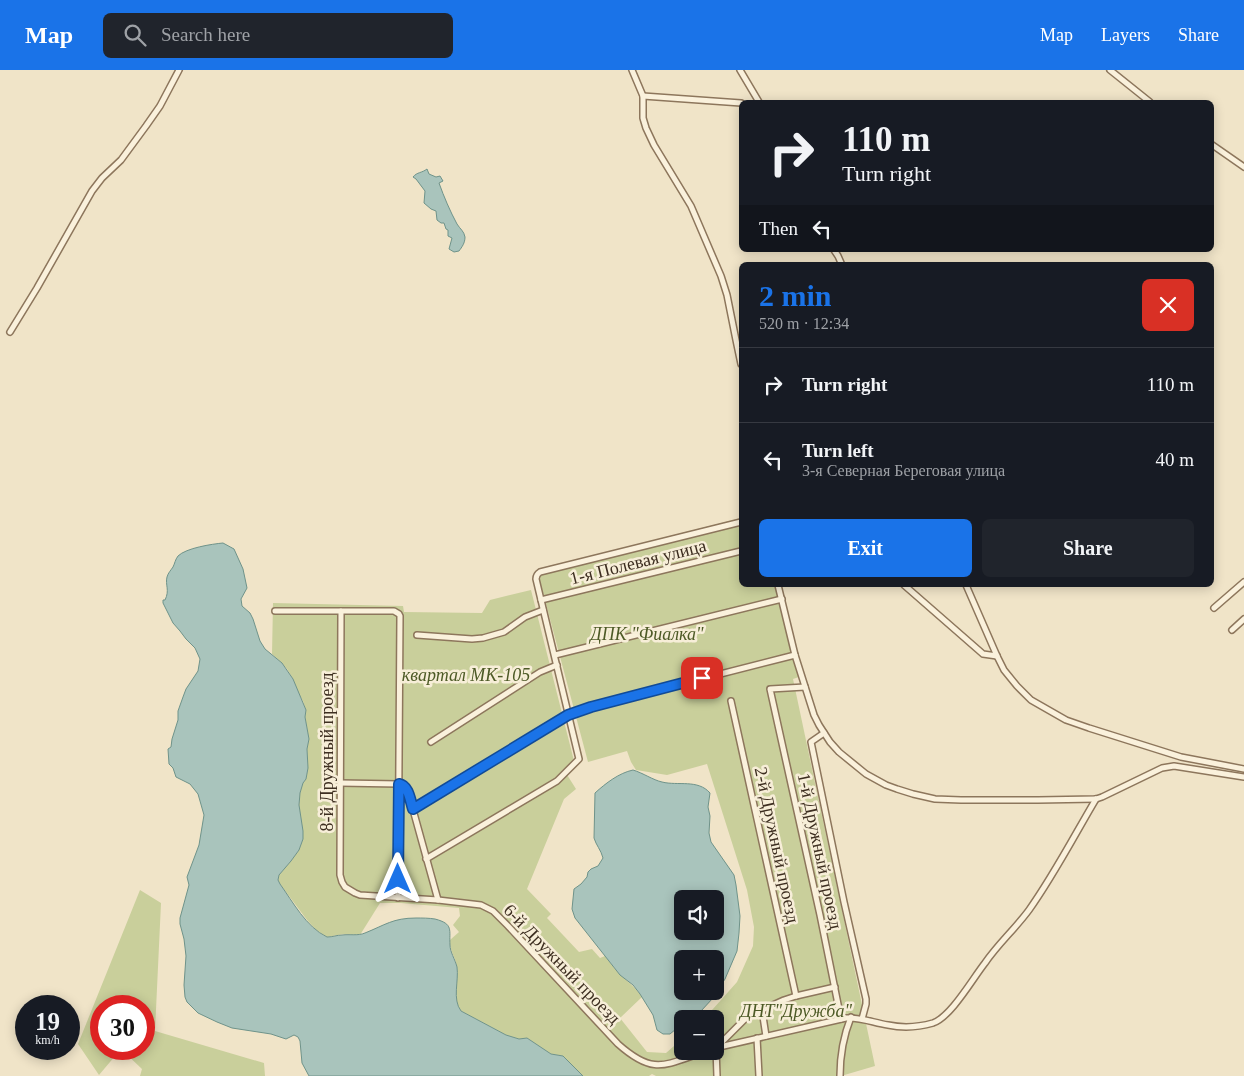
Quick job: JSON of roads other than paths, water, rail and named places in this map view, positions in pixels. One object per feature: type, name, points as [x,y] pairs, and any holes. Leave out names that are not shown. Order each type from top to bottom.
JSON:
[{"type":"street","points":[[10,332],[92,190],[121,160],[146,126],[160,106],[179,70]]},
{"type":"street","points":[[632,70],[643,96],[643,118],[646,128],[654,145],[691,206],[721,276],[728,295],[739,354]]},
{"type":"street","points":[[740,70],[758,100]]},
{"type":"street","points":[[1110,70],[1148,100]]},
{"type":"street","points":[[643,96],[739,103]]},
{"type":"street","points":[[1214,146],[1244,167]]},
{"type":"street","points":[[426,859],[557,781],[579,759],[536,576],[540,572],[739,522]]},
{"type":"street","name":"1-я Полевая улица","points":[[541,600],[739,551]]},
{"type":"street","points":[[1214,608],[1244,582]]},
{"type":"street","points":[[779,587],[795,655],[814,714],[824,733],[839,752],[866,774],[886,785],[935,799],[1096,799],[1162,768],[1174,766],[1244,776]]},
{"type":"street","points":[[906,587],[983,654],[996,656]]},
{"type":"street","points":[[967,587],[996,656],[1004,670],[1024,694],[1044,708],[1066,720],[1180,757],[1244,769]]},
{"type":"street","points":[[554,655],[782,599]]},
{"type":"street","points":[[417,635],[483,638],[504,632],[525,617],[543,610]]},
{"type":"street","points":[[275,611],[394,611],[400,616],[398,898]]},
{"type":"street","name":"8-й Дружный проезд","points":[[341,611],[340,875],[342,882],[350,890]]},
{"type":"street","points":[[1232,630],[1244,619]]},
{"type":"street","points":[[413,809],[568,715],[591,707],[795,655]]},
{"type":"street","points":[[431,742],[540,672],[557,664]]},
{"type":"street","name":"1-й Дружный проезд","points":[[806,687],[770,689],[841,1019]]},
{"type":"street","name":"2-й Дружный проезд","points":[[731,701],[796,996]]},
{"type":"street","points":[[824,733],[811,742],[866,999],[862,1019]]},
{"type":"street","points":[[340,783],[403,784],[407,788],[438,900]]},
{"type":"street","points":[[724,1046],[851,1017],[902,1027],[928,1024],[944,1017],[986,961],[1029,909],[1096,799]]},
{"type":"street","name":"6-й Дружный проезд","points":[[350,890],[365,896],[438,900],[481,905],[493,911],[629,1054],[645,1065],[656,1067],[681,1060]]},
{"type":"street","points":[[724,1039],[751,1013],[796,996],[835,987]]},
{"type":"street","points":[[762,1010],[766,1036]]},
{"type":"street","points":[[840,1076],[842,1045],[851,1017]]},
{"type":"street","points":[[758,1038],[759,1076]]},
{"type":"street","points":[[716,1060],[717,1076]]},
{"type":"water","points":[[427,169],[429,174],[436,177],[440,176],[443,181],[439,183],[454,219],[463,232],[465,239],[459,251],[454,252],[449,249],[452,238],[448,236],[448,230],[444,223],[437,220],[436,211],[424,203],[425,191],[413,177]]},
{"type":"water","points":[[223,543],[234,549],[243,569],[247,588],[241,599],[242,606],[250,613],[260,641],[265,649],[282,663],[293,679],[306,710],[305,717],[309,739],[307,749],[308,768],[300,793],[299,805],[303,839],[299,850],[279,875],[278,880],[280,884],[306,921],[319,933],[327,937],[362,934],[389,922],[408,918],[433,919],[445,923],[449,928],[450,948],[457,967],[456,995],[461,1011],[506,1035],[519,1039],[527,1038],[551,1054],[563,1056],[583,1076],[309,1076],[302,1063],[298,1037],[294,1035],[286,1039],[271,1034],[232,1028],[198,1013],[187,1002],[184,985],[186,956],[180,918],[189,885],[187,877],[199,845],[204,815],[198,794],[190,784],[176,777],[173,768],[169,764],[168,749],[171,747],[178,720],[178,711],[186,689],[198,671],[200,659],[195,648],[173,623],[163,600],[165,600],[167,593],[167,576],[178,556],[206,545]]},
{"type":"water","points":[[633,770],[662,782],[694,784],[710,793],[708,807],[711,842],[734,875],[736,885],[740,916],[737,951],[724,981],[724,950],[674,950],[674,1000],[711,1000],[702,1010],[674,1010],[674,1031],[670,1034],[663,1034],[657,1030],[653,1015],[640,994],[633,985],[620,975],[575,918],[572,909],[574,889],[587,877],[591,869],[598,866],[603,858],[594,838],[595,793],[623,773]]},
{"type":"park label","name":"ДПК \"Фиалка\"","points":[[647,634]]},
{"type":"park label","name":"квартал МК-105","points":[[466,675]]},
{"type":"park label","name":"ДНТ\"Дружба\"","points":[[796,1011]]}]
